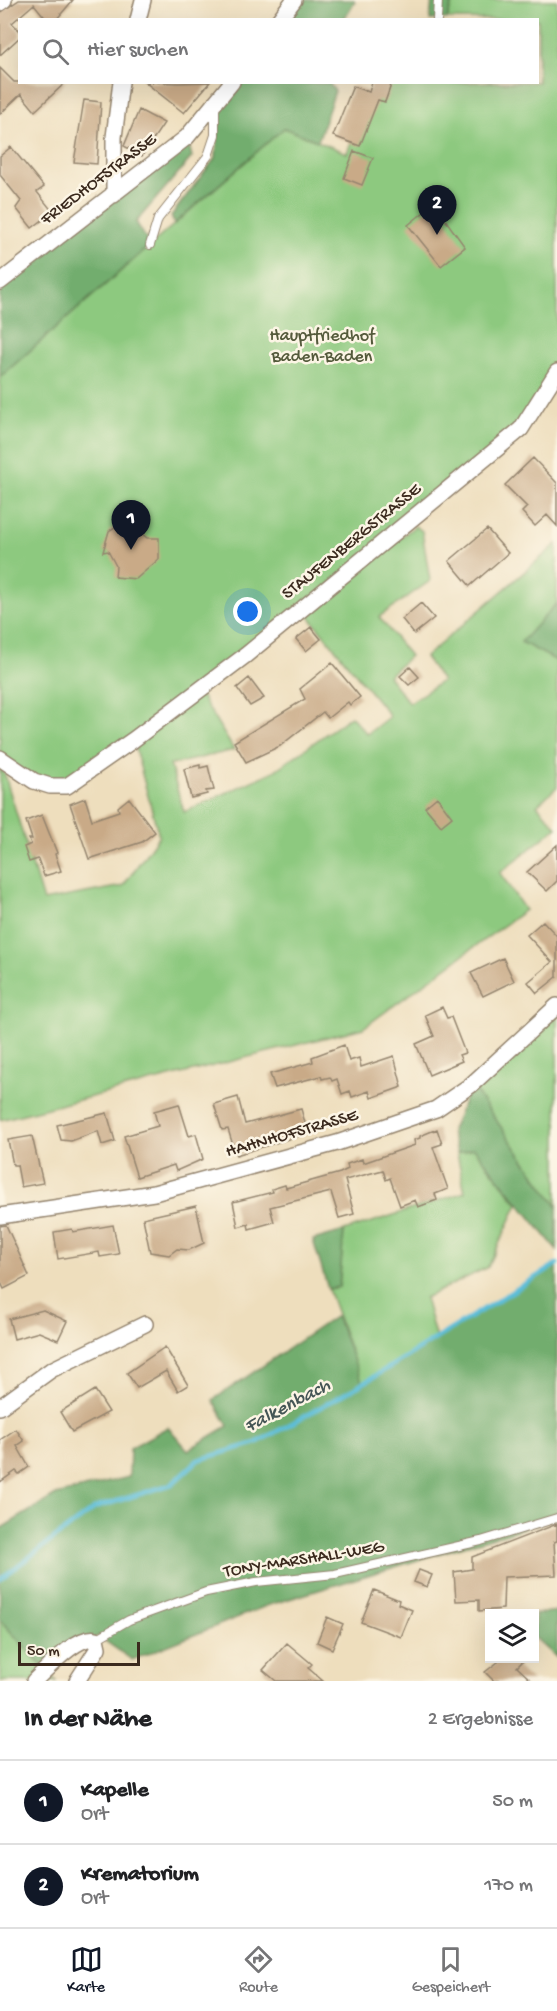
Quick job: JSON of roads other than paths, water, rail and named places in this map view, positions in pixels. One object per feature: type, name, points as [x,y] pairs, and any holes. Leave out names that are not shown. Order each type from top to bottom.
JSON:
[{"type":"street","points":[[0,3],[4,0]]},
{"type":"street","points":[[138,18],[143,0]]},
{"type":"street","points":[[280,18],[294,0]]},
{"type":"street","points":[[114,195],[114,137],[121,84]]},
{"type":"street","name":"FRIEDHOFSTRASSE","points":[[0,282],[187,137],[230,84]]},
{"type":"street","name":"STAUFENBERGSTRASSE","points":[[0,758],[34,781],[50,786],[67,786],[133,740],[246,655],[521,429],[557,372]]},
{"type":"street","name":"HAHNHOFSTRASSE","points":[[0,1216],[154,1193],[337,1143],[436,1109],[471,1085],[557,1006]]},
{"type":"street","points":[[0,1407],[51,1370],[145,1324]]},
{"type":"street","points":[[34,1681],[79,1641],[93,1638],[98,1648],[77,1681]]},
{"type":"lane","points":[[437,18],[438,0]]},
{"type":"lane","points":[[150,244],[158,219],[207,156],[215,135],[215,101]]},
{"type":"lane","name":"TONY-MARSHALL-WEG","points":[[93,1638],[129,1620],[206,1592],[256,1582],[335,1574],[481,1541],[557,1518]]},
{"type":"waterway","name":"Falkenbach","points":[[0,1579],[95,1508],[172,1484],[198,1460],[256,1443],[362,1384],[557,1264]]},
{"type":"place","name":"Krematorium","points":[[437,235]]},
{"type":"place","name":"Kapelle","points":[[131,550]]},
{"type":"park label","name":"Hauptfriedhof Baden-Baden","points":[[322,346]]}]
